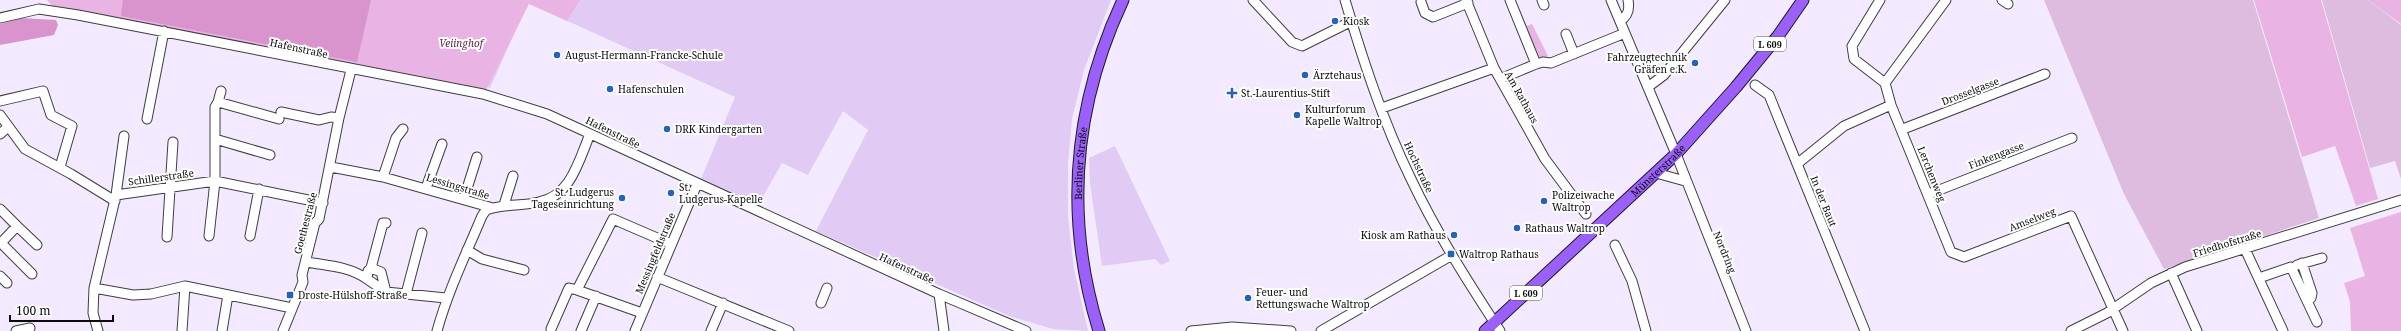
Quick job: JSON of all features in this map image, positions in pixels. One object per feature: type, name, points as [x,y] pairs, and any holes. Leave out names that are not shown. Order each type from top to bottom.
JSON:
[{"type":"main road","name":"Berliner Straße","points":[[1099,331],[1082,254],[1077,214],[1078,163],[1092,81],[1102,49],[1123,0]]},
{"type":"main road","name":"Münsterstraße","points":[[1497,327],[1676,154],[1736,87],[1778,36],[1803,0]]},
{"type":"main road","name":"L 609","points":[[1485,331],[1497,327]]},
{"type":"street","points":[[1253,0],[1292,42],[1302,46],[1352,21]]},
{"type":"street","name":"Hochstraße","points":[[1345,0],[1382,108],[1411,179],[1452,256],[1497,327]]},
{"type":"street","points":[[1510,0],[1536,64]]},
{"type":"street","name":"Nordring","points":[[1611,0],[1676,154],[1685,181],[1746,331]]},
{"type":"street","points":[[1620,21],[1626,17],[1629,10],[1628,0]]},
{"type":"street","points":[[1648,87],[1664,75],[1725,0]]},
{"type":"street","points":[[1880,0],[1852,46],[1854,59],[1885,83],[1946,0]]},
{"type":"street","points":[[1421,2],[1426,14],[1432,17],[1467,2],[1494,68]]},
{"type":"street","name":"Hafenstraße","points":[[0,18],[39,10],[164,31],[351,70],[483,94],[547,114],[939,294],[1026,331]]},
{"type":"street","points":[[147,119],[164,31]]},
{"type":"street","points":[[1500,79],[1536,64],[1543,62],[1551,63],[1625,33]]},
{"type":"street","points":[[1566,34],[1574,54]]},
{"type":"street","name":"Am Rathaus","points":[[1382,108],[1494,68],[1545,160],[1586,214]]},
{"type":"street","name":"Goethestraße","points":[[283,331],[303,282],[302,275],[307,262],[315,223],[319,219],[323,203],[331,167],[339,118],[351,70]]},
{"type":"street","name":"Drosselgasse","points":[[1903,129],[2045,74]]},
{"type":"street","name":"Lerchenweg","points":[[1885,83],[1891,105],[1903,129],[1951,252]]},
{"type":"street","name":"In der Baut","points":[[1755,85],[1770,95],[1865,331]]},
{"type":"street","points":[[0,101],[43,91],[51,115],[72,126],[60,167]]},
{"type":"street","points":[[209,236],[215,181],[215,107],[221,91]]},
{"type":"street","points":[[218,102],[280,116],[319,120],[331,117],[339,118]]},
{"type":"street","points":[[1797,164],[1844,126],[1891,105]]},
{"type":"street","points":[[0,115],[25,149],[115,198]]},
{"type":"street","points":[[0,134],[8,127]]},
{"type":"street","points":[[383,177],[396,138],[403,129]]},
{"type":"street","name":"Lessingstraße","points":[[331,167],[383,177],[464,198],[493,208],[504,205],[540,202],[557,195],[568,184],[590,134]]},
{"type":"street","points":[[98,331],[93,313],[94,288],[115,198],[124,136]]},
{"type":"street","name":"Finkengasse","points":[[1928,194],[2072,138]]},
{"type":"street","points":[[215,139],[270,155]]},
{"type":"street","points":[[167,237],[173,142]]},
{"type":"street","points":[[426,188],[442,144]]},
{"type":"street","points":[[464,198],[477,158]]},
{"type":"street","points":[[1656,173],[1685,181]]},
{"type":"street","points":[[504,205],[513,176]]},
{"type":"street","name":"Schillerstraße","points":[[115,198],[171,187],[215,181],[323,203]]},
{"type":"street","name":"Messingfeldstraße","points":[[635,331],[697,184]]},
{"type":"street","points":[[250,236],[259,189]]},
{"type":"street","name":"Friedhofstraße","points":[[2071,331],[2095,320],[2171,273],[2401,200]]},
{"type":"street","points":[[437,331],[446,298],[451,294],[466,250],[482,216],[486,210],[493,208]]},
{"type":"street","points":[[0,209],[37,245]]},
{"type":"street","name":"Amselweg","points":[[1951,252],[1964,257],[2071,216],[2124,331]]},
{"type":"street","points":[[577,290],[613,219],[671,244]]},
{"type":"street","points":[[367,279],[383,223],[386,223]]},
{"type":"street","points":[[17,226],[0,243],[32,274]]},
{"type":"street","points":[[406,294],[422,233]]},
{"type":"street","points":[[1615,246],[1632,281],[1646,331]]},
{"type":"street","points":[[2245,249],[2283,331]]},
{"type":"street","points":[[466,250],[482,260],[524,270]]},
{"type":"street","points":[[1321,331],[1452,256]]},
{"type":"street","points":[[2259,278],[2302,263],[2322,258]]},
{"type":"street","points":[[307,262],[342,268],[355,272],[386,292],[446,298]]},
{"type":"street","points":[[2302,263],[2312,293],[2312,298],[2307,300]]},
{"type":"street","points":[[2292,267],[2317,322]]},
{"type":"street","points":[[371,268],[381,272],[386,292]]},
{"type":"street","points":[[2171,273],[2198,331]]},
{"type":"street","points":[[0,276],[7,283]]},
{"type":"street","points":[[657,277],[723,303],[777,329],[789,331]]},
{"type":"street","points":[[94,288],[133,295],[151,294],[186,286],[292,308]]},
{"type":"street","points":[[182,331],[186,286]]},
{"type":"street","points":[[551,329],[569,288],[642,312]]},
{"type":"street","points":[[820,302],[827,288]]},
{"type":"street","points":[[939,294],[944,331]]},
{"type":"street","points":[[222,331],[228,295]]},
{"type":"street","points":[[581,331],[596,296]]},
{"type":"street","points":[[712,331],[723,303]]},
{"type":"street","points":[[1191,331],[1232,326],[1291,331]]},
{"type":"street","points":[[16,331],[30,328]]},
{"type":"green space","name":"Veiinghof","points":[[47,0],[580,0],[567,21],[529,4],[486,90],[55,9]]},
{"type":"green space","points":[[371,0],[1111,0],[1084,70],[1072,119],[1068,164],[1068,217],[1074,269],[1088,331],[1053,329],[1009,316],[816,231],[868,130],[843,111],[808,175],[782,163],[758,205],[701,179],[735,97],[528,3],[490,88],[445,78]]},
{"type":"green space","points":[[2254,0],[2321,0],[2378,199],[2356,206],[2335,146],[2302,157]]},
{"type":"green space","points":[[2368,0],[2401,0],[2401,24]]},
{"type":"green space","points":[[1532,24],[1548,56],[1538,60],[1524,27]]},
{"type":"green space","points":[[1115,146],[1170,261],[1161,265],[1155,259],[1102,266],[1090,183],[1089,158]]},
{"type":"green space","points":[[2401,212],[2401,331],[2351,331],[2350,302],[2344,283],[2365,276],[2350,228]]},
{"type":"shaded area","points":[[123,0],[371,0],[357,62],[121,16]]},
{"type":"shaded area","points":[[2044,0],[2253,0],[2319,218],[2164,269],[2124,194]]},
{"type":"shaded area","points":[[2322,0],[2368,0],[2401,25],[2401,179],[2395,161],[2370,168]]},
{"type":"shaded area","points":[[21,18],[56,20],[58,25],[54,35],[0,45],[0,24]]},
{"type":"place","name":"Kiosk","points":[[1335,21]]},
{"type":"place","name":"August-Hermann-Francke-Schule","points":[[557,55]]},
{"type":"place","name":"Fahrzeugtechnik Gräfen e.K.","points":[[1695,63]]},
{"type":"place","name":"Ärztehaus","points":[[1305,75]]},
{"type":"place","name":"Hafenschulen","points":[[610,89]]},
{"type":"place","name":"St.-Laurentius-Stift","points":[[1232,93]]},
{"type":"place","name":"Kulturforum Kapelle Waltrop","points":[[1297,115]]},
{"type":"place","name":"DRK Kindergarten","points":[[667,129]]},
{"type":"place","name":"St. Ludgerus-Kapelle","points":[[671,193]]},
{"type":"place","name":"St. Ludgerus Tageseinrichtung","points":[[622,198]]},
{"type":"place","name":"Polizeiwache Waltrop","points":[[1544,201]]},
{"type":"place","name":"Rathaus Waltrop","points":[[1517,228]]},
{"type":"place","name":"Kiosk am Rathaus","points":[[1454,235]]},
{"type":"place","name":"Waltrop Rathaus","points":[[1451,254]]},
{"type":"place","name":"Droste-Hülshoff-Straße","points":[[290,295]]},
{"type":"place","name":"Feuer- und Rettungswache Waltrop","points":[[1248,298]]}]
